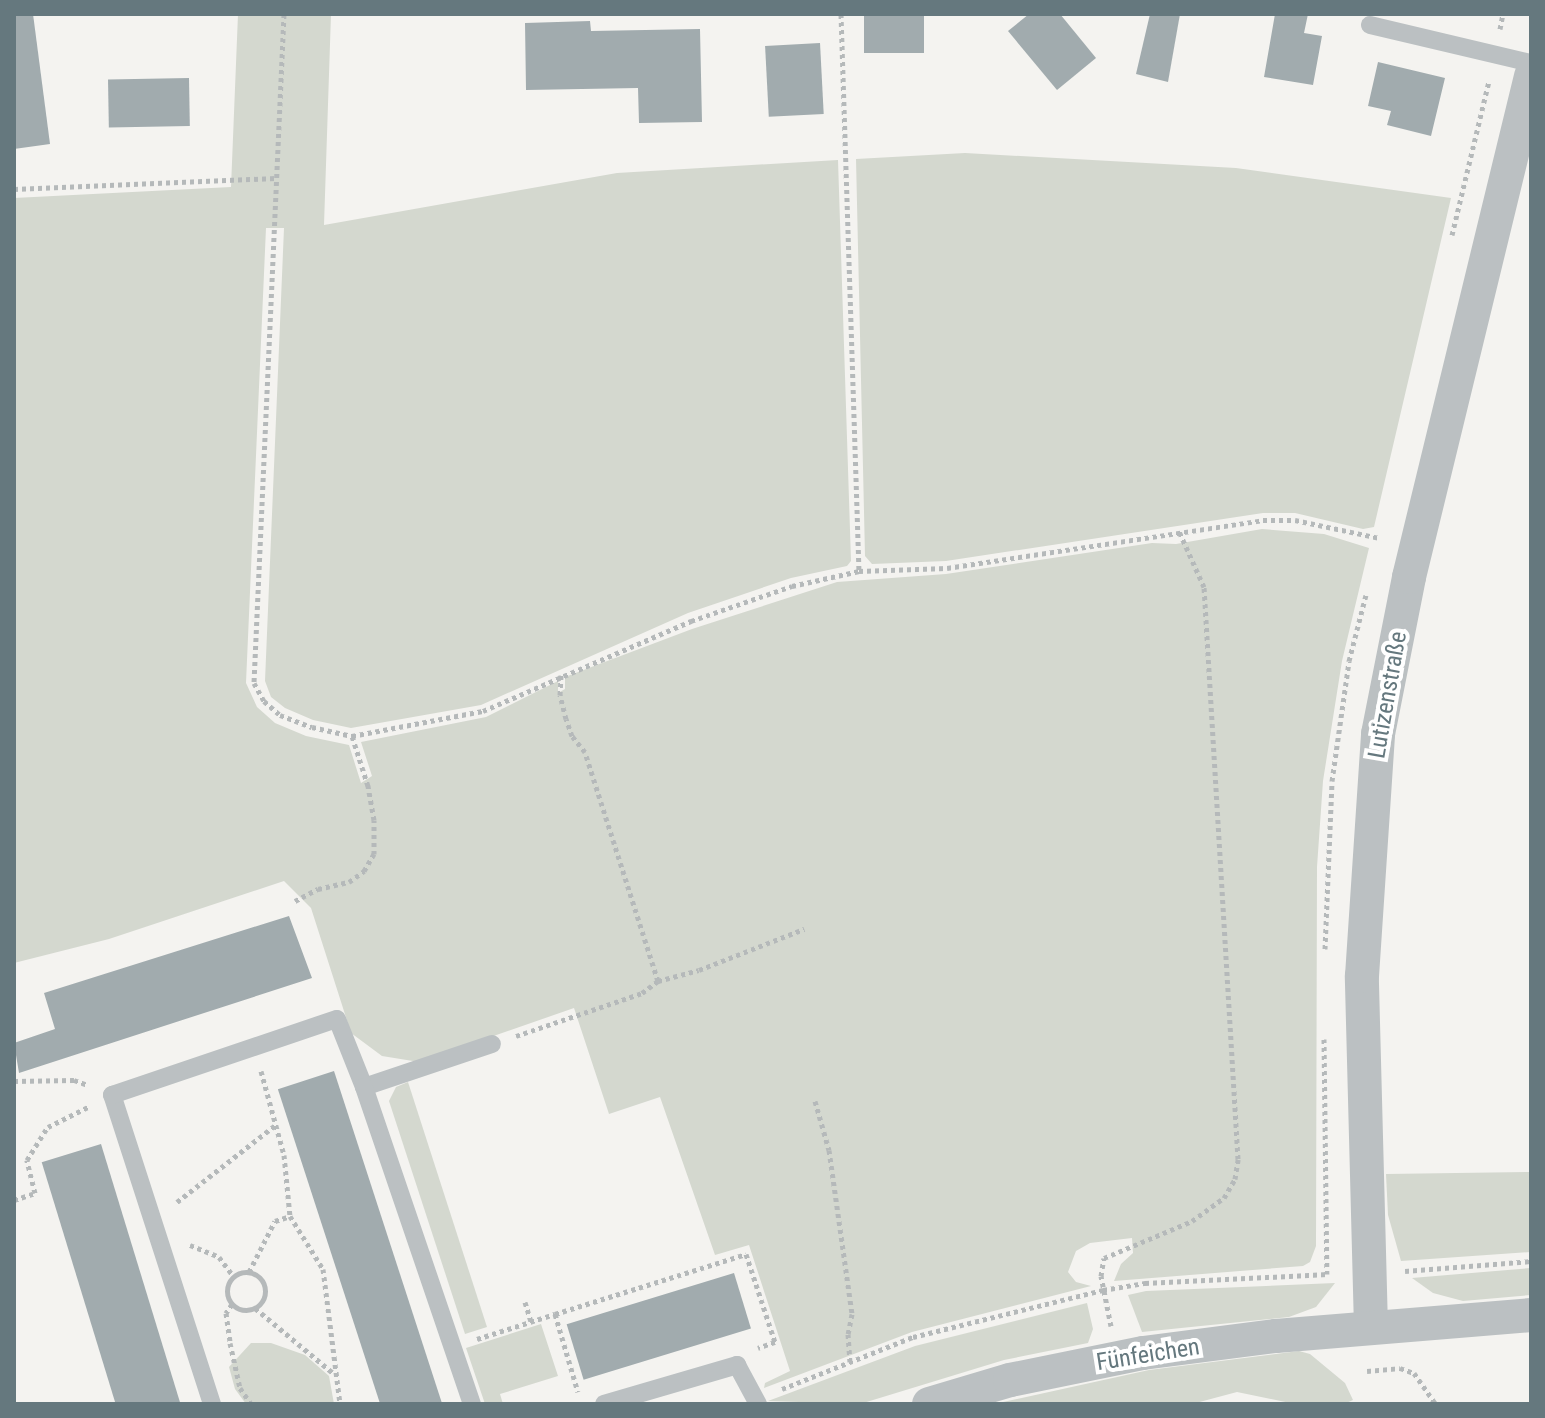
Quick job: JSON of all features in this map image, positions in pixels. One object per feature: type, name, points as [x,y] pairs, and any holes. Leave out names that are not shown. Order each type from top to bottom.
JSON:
[{"type":"street","name":"Lutizenstraße","points":[[1371,1328],[1367,1273],[1362,976],[1378,734],[1409,577],[1531,76]]},
{"type":"street","name":"Fünfeichen","points":[[929,1404],[1010,1380],[1143,1353],[1276,1336],[1531,1315]]},
{"type":"lane","points":[[1370,25],[1531,63]]},
{"type":"lane","points":[[212,1404],[112,1095],[337,1019],[364,1087],[472,1404]]},
{"type":"lane","points":[[364,1087],[492,1044]]},
{"type":"lane","points":[[604,1404],[737,1365],[757,1402]]},
{"type":"path","points":[[284,14],[254,683],[264,701],[280,715],[312,727],[352,736],[483,711],[561,674],[749,601],[792,586],[859,571],[947,568],[1263,520],[1295,520],[1380,538]]},
{"type":"path","points":[[841,14],[859,571]]},
{"type":"path","points":[[14,189],[276,178]]},
{"type":"path","points":[[1103,1290],[1104,1258],[1192,1221],[1224,1198],[1235,1179],[1238,1159],[1204,587],[1179,531]]},
{"type":"path","points":[[561,674],[560,695],[566,719],[572,736],[585,752],[658,981]]},
{"type":"path","points":[[295,901],[318,889],[349,882],[364,871],[374,854],[372,809],[352,736]]},
{"type":"path","points":[[492,1044],[642,993],[658,981],[699,970],[804,929]]},
{"type":"path","points":[[254,1047],[284,1155],[290,1216],[323,1269],[339,1404]]},
{"type":"path","points":[[14,1081],[74,1080],[112,1095]]},
{"type":"path","points":[[14,1200],[35,1193],[27,1160],[48,1127],[112,1095]]},
{"type":"path","points":[[815,1101],[829,1150],[852,1314],[848,1334],[850,1362]]},
{"type":"path","points":[[234,1277],[219,1257],[154,1226],[277,1124]]},
{"type":"path","points":[[249,1272],[259,1278],[265,1288],[263,1300],[255,1308],[243,1310],[232,1304],[227,1293],[234,1277],[249,1272],[275,1221],[290,1216]]},
{"type":"path","points":[[453,1346],[746,1254],[775,1342],[740,1353],[737,1365]]},
{"type":"path","points":[[757,1402],[913,1337],[1103,1290],[1145,1283],[1367,1273],[1531,1261]]},
{"type":"path","points":[[525,1302],[531,1322]]},
{"type":"path","points":[[232,1304],[226,1313],[234,1366],[240,1388],[251,1404]]},
{"type":"path","points":[[255,1308],[334,1374]]},
{"type":"path","points":[[555,1314],[582,1404]]},
{"type":"path","points":[[1367,1371],[1400,1368],[1414,1373],[1436,1404]]},
{"type":"shaded area","points":[[238,14],[331,14],[324,225],[617,173],[838,160],[851,561],[847,566],[791,578],[688,613],[481,705],[351,728],[313,720],[285,708],[271,697],[265,681],[284,228],[266,228],[246,683],[257,707],[275,723],[306,736],[349,745],[361,783],[372,776],[361,742],[486,717],[558,681],[558,693],[565,689],[565,677],[692,629],[837,582],[946,574],[1152,543],[1176,544],[1262,529],[1324,534],[1369,548],[1342,661],[1323,781],[1317,867],[1316,1246],[1310,1262],[1303,1266],[1114,1281],[1121,1264],[1133,1253],[1132,1238],[1090,1243],[1076,1251],[1068,1272],[1076,1282],[1091,1286],[912,1332],[764,1388],[765,1383],[790,1371],[749,1245],[715,1255],[660,1097],[609,1114],[574,1008],[419,1062],[382,1056],[351,1033],[311,908],[284,881],[109,939],[14,963],[14,198],[231,187]]},
{"type":"shaded area","points":[[965,153],[1236,168],[1451,198],[1374,527],[1363,529],[1295,513],[1263,513],[946,561],[872,564],[865,556],[856,159]]},
{"type":"shaded area","points":[[408,1082],[487,1327],[465,1334],[389,1101],[396,1087]]},
{"type":"shaded area","points":[[1531,1172],[1531,1252],[1401,1261],[1388,1215],[1386,1174]]},
{"type":"shaded area","points":[[1531,1268],[1531,1295],[1463,1301],[1433,1293],[1412,1278]]},
{"type":"shaded area","points":[[1335,1283],[1316,1307],[1289,1317],[1142,1332],[1128,1295],[1146,1291]]},
{"type":"shaded area","points":[[1087,1303],[1093,1329],[1088,1343],[1004,1360],[860,1404],[768,1401],[915,1346]]},
{"type":"shaded area","points":[[541,1324],[558,1376],[500,1394],[503,1404],[485,1404],[466,1348]]},
{"type":"shaded area","points":[[251,1343],[271,1343],[305,1355],[329,1376],[334,1404],[246,1404],[235,1389],[229,1367]]},
{"type":"shaded area","points":[[1299,1351],[1310,1354],[1345,1383],[1353,1400],[1344,1404],[1295,1404],[1237,1392],[1192,1404],[994,1404],[1149,1370]]},
{"type":"building","points":[[14,14],[33,14],[50,144],[14,149]]},
{"type":"building","points":[[864,14],[924,14],[924,53],[864,53]]},
{"type":"building","points":[[1029,14],[1060,14],[1096,58],[1057,90],[1008,31]]},
{"type":"building","points":[[1150,14],[1180,14],[1168,82],[1136,74]]},
{"type":"building","points":[[1275,14],[1308,14],[1304,33],[1322,36],[1313,85],[1264,77]]},
{"type":"building","points":[[590,21],[591,31],[700,29],[702,122],[639,123],[638,88],[526,90],[525,23]]},
{"type":"building","points":[[820,43],[824,114],[769,117],[765,46]]},
{"type":"building","points":[[1378,62],[1445,78],[1431,136],[1387,125],[1391,111],[1368,106]]},
{"type":"building","points":[[189,78],[190,126],[109,127],[108,79]]},
{"type":"building","points":[[289,916],[312,978],[19,1073],[14,1043],[55,1029],[44,993]]},
{"type":"building","points":[[334,1071],[442,1404],[380,1404],[278,1089]]},
{"type":"building","points":[[101,1144],[180,1404],[116,1404],[42,1162]]},
{"type":"building","points":[[734,1273],[751,1328],[584,1380],[567,1324]]}]
